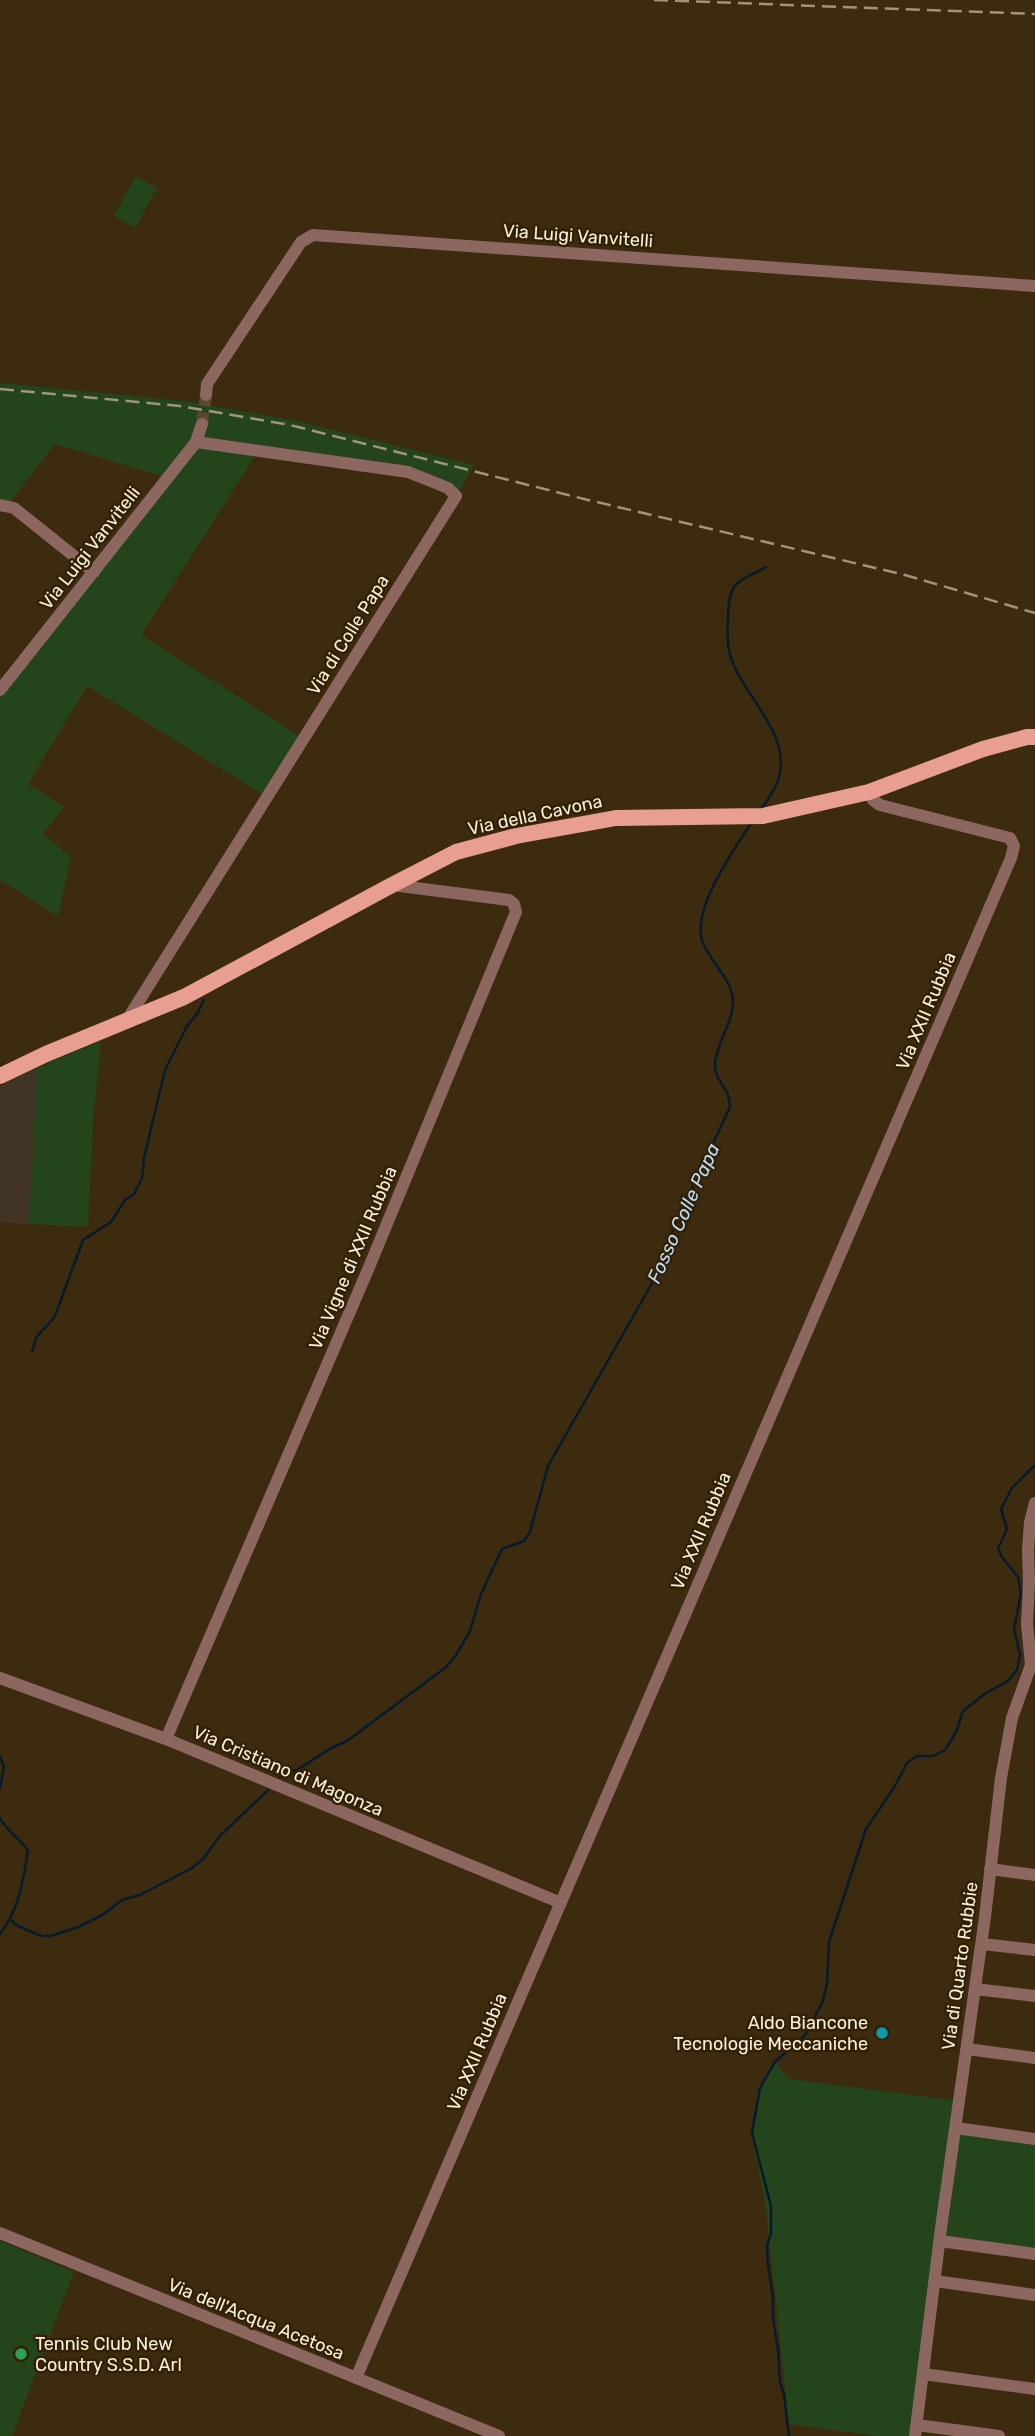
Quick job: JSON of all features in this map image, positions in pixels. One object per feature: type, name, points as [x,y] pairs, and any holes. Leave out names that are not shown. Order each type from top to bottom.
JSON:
[{"type":"main road","name":"Via della Cavona","points":[[0,1076],[184,996],[456,852],[516,835],[616,818],[756,816],[869,792],[983,749],[1035,737]]},
{"type":"street","name":"Via Luigi Vanvitelli","points":[[206,395],[207,384],[301,243],[313,235],[1035,286]]},
{"type":"street","name":"Via Luigi Vanvitelli","points":[[0,690],[196,442],[202,424]]},
{"type":"street","name":"Via di Colle Papa","points":[[127,1020],[456,496],[448,488],[408,472],[196,442]]},
{"type":"street","points":[[0,505],[14,508],[94,572]]},
{"type":"street","name":"Via XXII Rubbia","points":[[356,2378],[1011,858],[1014,846],[1010,838],[880,805],[873,800],[869,792]]},
{"type":"street","name":"Via Vigne di XXII Rubbia","points":[[166,1739],[361,1284],[516,912],[514,904],[509,900],[392,885]]},
{"type":"street","name":"Via di Quarto Rubbie","points":[[916,2431],[934,2281],[982,1944],[1001,1778],[1011,1726],[1031,1665],[1029,1582],[1032,1559],[1029,1526],[1035,1503]]},
{"type":"street","name":"Via Cristiano di Magonza","points":[[0,1678],[166,1739],[561,1903]]},
{"type":"street","points":[[990,1869],[1035,1875]]},
{"type":"street","points":[[982,1944],[1035,1950]]},
{"type":"street","points":[[975,1989],[1035,1997]]},
{"type":"street","points":[[967,2049],[1035,2058]]},
{"type":"street","points":[[956,2128],[1035,2139]]},
{"type":"street","name":"Via dell'Acqua Acetosa","points":[[0,2233],[499,2436]]},
{"type":"street","points":[[940,2241],[1035,2254]]},
{"type":"street","points":[[934,2281],[1035,2295]]},
{"type":"street","points":[[923,2374],[1035,2389]]},
{"type":"street","points":[[916,2431],[999,2436]]},
{"type":"shaded area","points":[[37,1068],[28,1224],[0,1222],[0,1086]]},
{"type":"green space","points":[[136,176],[157,188],[135,228],[114,216]]},
{"type":"green space","points":[[0,383],[183,401],[293,420],[474,465],[456,496],[408,472],[258,451],[141,635],[304,739],[267,797],[87,686],[28,784],[64,807],[43,834],[71,857],[58,916],[0,880],[0,691],[168,478],[55,444],[8,505],[0,505]]},
{"type":"green space","points":[[101,1041],[93,1120],[88,1227],[28,1224],[37,1068]]},
{"type":"green space","points":[[775,2062],[789,2079],[959,2101],[956,2128],[1035,2139],[1035,2254],[940,2241],[915,2436],[878,2436],[789,2424],[766,2208],[752,2133],[760,2088]]},
{"type":"green space","name":"Tennis Club New Country S.S.D. Arl","points":[[0,2241],[74,2272],[12,2436],[0,2436]]},
{"type":"waterway","name":"Fosso Colle Papa","points":[[760,811],[777,783],[781,766],[780,750],[766,719],[732,661],[728,629],[729,602],[734,587],[766,567]]},
{"type":"waterway","name":"Fosso Colle Papa","points":[[280,1777],[347,1741],[445,1668],[470,1631],[481,1594],[502,1549],[524,1541],[530,1532],[548,1466],[651,1285],[677,1220],[730,1107],[728,1094],[717,1075],[715,1063],[733,1008],[732,993],[703,943],[701,929],[703,914],[716,881],[752,822]]},
{"type":"waterway","points":[[32,1351],[36,1338],[55,1316],[83,1240],[111,1222],[125,1200],[134,1194],[142,1178],[144,1158],[165,1070],[187,1026],[204,1000]]},
{"type":"waterway","points":[[789,2436],[780,2382],[768,2264],[771,2206],[752,2133],[760,2088],[775,2062],[805,2035],[823,2001],[827,1983],[829,1942],[866,1829],[907,1763],[917,1756],[933,1756],[945,1750],[956,1732],[963,1711],[986,1693],[1008,1681],[1017,1670],[1020,1655],[1014,1629],[1021,1593],[1018,1577],[998,1549],[1007,1529],[1001,1509],[1012,1488],[1035,1465]]},
{"type":"waterway","points":[[0,1757],[4,1767],[0,1788]]},
{"type":"waterway","name":"Fosso Colle Papa","points":[[11,1920],[41,1936],[51,1936],[101,1916],[122,1900],[140,1895],[192,1868],[203,1859],[220,1836],[268,1790]]},
{"type":"waterway","points":[[0,1818],[28,1851],[16,1905],[0,1934]]},
{"type":"tunnel","points":[[202,424],[206,395]]},
{"type":"railway","points":[[654,0],[1035,14]]},
{"type":"railway","points":[[0,389],[180,406],[290,425],[584,499],[905,575],[1035,613]]},
{"type":"place","name":"Aldo Biancone Tecnologie Meccaniche","points":[[882,2033]]},
{"type":"place","name":"Tennis Club New Country S.S.D. Arl","points":[[21,2354]]}]
